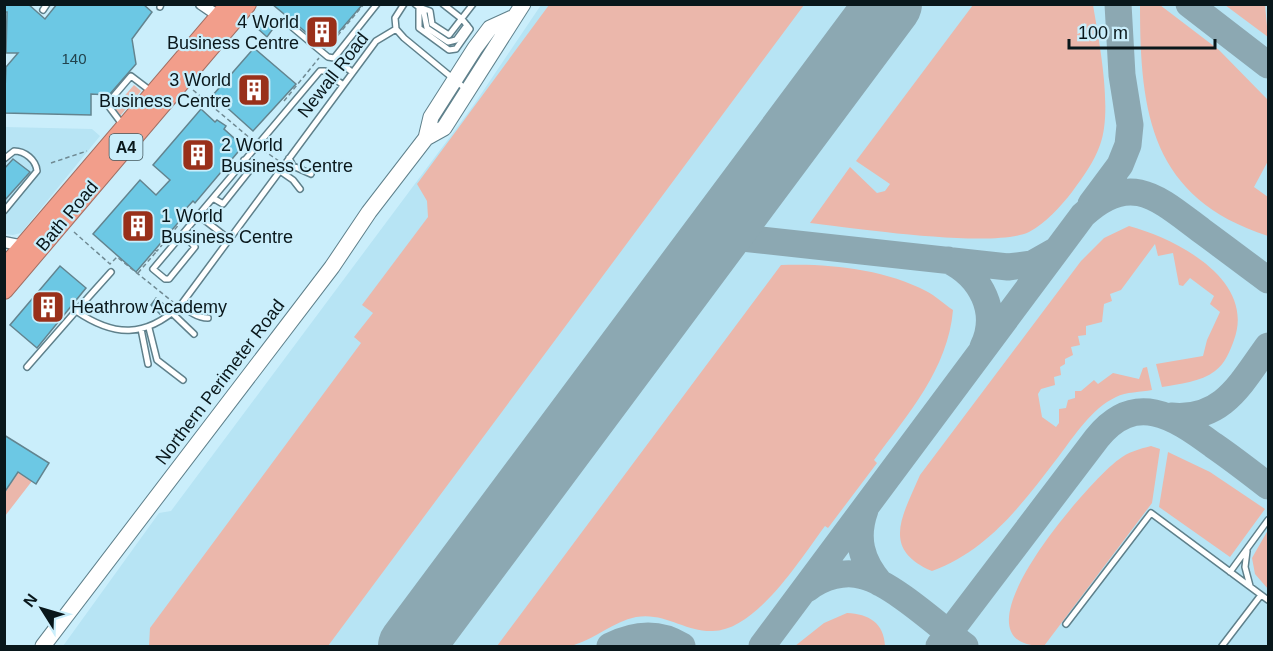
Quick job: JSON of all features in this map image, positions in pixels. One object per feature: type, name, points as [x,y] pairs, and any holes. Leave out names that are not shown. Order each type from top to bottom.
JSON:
[{"type":"highway","name":"Bath Road","points":[[4,290],[247,4]]},
{"type":"highway","name":"Bath Road","points":[[4,269],[225,11]]},
{"type":"street","points":[[201,4],[225,11]]},
{"type":"street","name":"Northern Perimeter Road","points":[[43,646],[332,267],[369,213],[426,138],[444,128],[523,4]]},
{"type":"street","name":"Northern Perimeter Road","points":[[426,138],[431,117],[490,28],[512,18]]},
{"type":"street","points":[[4,242],[24,246]]},
{"type":"lane","points":[[333,58],[377,4]]},
{"type":"lane","name":"Newall Road","points":[[76,311],[90,321],[111,329],[149,328],[163,322],[181,305],[376,41],[396,29],[395,18],[404,4]]},
{"type":"lane","points":[[448,6],[462,19],[470,29],[456,49],[449,50],[419,28],[416,6],[430,11],[432,24],[446,35],[451,34],[462,19],[474,4]]},
{"type":"lane","points":[[286,22],[328,57],[333,58],[352,72]]},
{"type":"lane","points":[[396,29],[469,91]]},
{"type":"lane","points":[[183,234],[195,247],[169,279],[165,279],[153,269],[256,144],[320,71],[325,71],[343,85]]},
{"type":"lane","points":[[124,128],[118,117],[108,108],[109,101],[131,76],[153,94]]},
{"type":"lane","points":[[4,159],[18,150],[37,167],[32,179],[4,211]]},
{"type":"lane","points":[[289,158],[293,166],[311,174]]},
{"type":"lane","points":[[213,198],[223,204],[250,170],[244,160]]},
{"type":"lane","points":[[280,171],[293,180],[300,189]]},
{"type":"lane","points":[[198,215],[230,240]]},
{"type":"lane","points":[[27,367],[111,272]]},
{"type":"lane","points":[[181,305],[198,316],[208,318]]},
{"type":"lane","points":[[172,313],[194,334]]},
{"type":"lane","points":[[149,328],[157,360],[183,380]]},
{"type":"lane","points":[[141,329],[148,364]]},
{"type":"lane","points":[[1066,624],[1151,513],[1269,600]]},
{"type":"lane","points":[[1230,572],[1269,520]]},
{"type":"lane","points":[[1248,548],[1245,567],[1251,588]]},
{"type":"lane","points":[[1222,646],[1261,595]]},
{"type":"path","points":[[190,87],[284,165]]},
{"type":"path","points":[[51,163],[93,148]]},
{"type":"path","points":[[138,274],[190,212],[187,208]]},
{"type":"path","points":[[69,227],[110,264],[117,257],[181,305]]},
{"type":"shaded area","points":[[541,5],[1268,5],[1268,646],[63,646],[159,513],[171,511],[473,106]]},
{"type":"shaded area","points":[[549,5],[804,5],[328,646],[149,646],[150,628],[361,343],[354,337],[373,313],[362,305],[428,217],[427,201],[417,184]]},
{"type":"shaded area","points":[[973,5],[1093,5],[1104,76],[1104,131],[1095,157],[1072,192],[1041,224],[1029,232],[1011,237],[922,236],[810,223],[850,167],[877,193],[885,191],[890,184],[856,161]]},
{"type":"shaded area","points":[[1140,5],[1160,5],[1219,50],[1267,99],[1268,161],[1254,187],[1268,197],[1268,236],[1229,220],[1199,199],[1176,175],[1160,147],[1150,116],[1144,82]]},
{"type":"shaded area","points":[[1225,5],[1265,5],[1268,37]]},
{"type":"shaded area","points":[[134,85],[141,91],[120,116],[113,109]]},
{"type":"shaded area","points":[[5,127],[92,129],[100,136],[21,233],[13,235],[5,234]]},
{"type":"shaded area","points":[[1129,226],[1169,241],[1189,252],[1208,265],[1223,281],[1234,299],[1238,318],[1234,340],[1224,361],[1219,368],[1203,378],[1162,387],[1156,364],[1203,356],[1207,340],[1220,312],[1210,304],[1214,296],[1190,278],[1183,286],[1179,285],[1173,253],[1158,256],[1155,244],[1121,290],[1110,294],[1112,301],[1104,304],[1102,322],[1086,326],[1086,335],[1078,336],[1080,345],[1071,347],[1073,355],[1065,359],[1065,364],[1060,367],[1061,375],[1054,377],[1055,385],[1041,389],[1038,394],[1042,417],[1056,427],[1059,423],[1059,409],[1066,408],[1068,400],[1075,398],[1075,391],[1081,391],[1094,380],[1098,384],[1113,373],[1139,379],[1143,368],[1147,367],[1152,390],[1120,395],[1091,415],[1018,508],[988,538],[971,551],[932,571],[916,562],[906,552],[901,542],[900,530],[907,504],[920,475],[1081,261],[1104,238]]},
{"type":"shaded area","points":[[781,265],[817,265],[855,269],[893,277],[926,291],[953,310],[950,331],[935,371],[913,408],[874,460],[877,463],[776,591],[744,620],[728,628],[701,630],[646,616],[628,619],[567,647],[497,646]]},
{"type":"shaded area","points":[[1151,446],[1160,449],[1152,503],[1044,646],[1017,639],[1009,620],[1015,593],[1032,561],[1055,528],[1102,474],[1126,455]]},
{"type":"shaded area","points":[[1168,452],[1210,472],[1265,509],[1230,557],[1159,507]]},
{"type":"shaded area","points":[[21,467],[32,481],[5,516],[5,493]]},
{"type":"shaded area","points":[[1268,530],[1268,589],[1255,574],[1252,558]]},
{"type":"shaded area","points":[[847,613],[862,615],[874,621],[882,631],[885,646],[795,646],[824,623]]},
{"type":"building","points":[[4,4],[28,4],[45,19],[57,4],[143,4],[152,12],[132,39],[136,64],[109,95],[91,94],[91,115],[4,113],[6,67],[18,53],[6,53],[7,12],[4,12]]},
{"type":"building","name":"4 World Business Centre","points":[[272,4],[363,4],[325,48]]},
{"type":"building","points":[[265,19],[275,26],[267,37],[257,28]]},
{"type":"building","name":"3 World Business Centre","points":[[254,48],[296,84],[253,131],[213,95]]},
{"type":"building","points":[[201,109],[215,122],[217,120],[226,126],[224,129],[243,146],[195,203],[193,201],[180,215],[183,217],[136,272],[93,234],[140,180],[156,195],[170,180],[153,165]]},
{"type":"building","points":[[13,159],[30,172],[4,201],[4,169]]},
{"type":"building","name":"Heathrow Academy","points":[[60,266],[86,288],[37,348],[10,325]]},
{"type":"building","points":[[156,298],[166,306],[160,314],[151,305]]},
{"type":"building","points":[[4,435],[49,463],[36,484],[18,472],[4,493]]},
{"type":"taxiway","points":[[1091,204],[1120,165],[1128,145],[1130,125],[1122,75],[1118,4]]},
{"type":"taxiway","points":[[1189,4],[1268,65]]},
{"type":"taxiway","points":[[762,646],[1083,215],[1100,201],[1116,194],[1130,192],[1144,194],[1158,200],[1268,280]]},
{"type":"taxiway","points":[[700,258],[727,241],[742,238],[1008,267],[1032,264],[1055,251]]},
{"type":"taxiway","points":[[948,260],[970,275],[984,296],[989,321],[988,334],[983,347]]},
{"type":"taxiway","points":[[1171,416],[1189,416],[1217,406],[1239,386],[1268,346]]},
{"type":"taxiway","points":[[939,646],[1097,438],[1111,424],[1126,415],[1140,412],[1155,413],[1184,425],[1268,486]]},
{"type":"taxiway","points":[[865,510],[860,540],[864,558],[880,583]]},
{"type":"taxiway","points":[[807,589],[820,581],[841,574],[856,574],[875,580],[901,596],[965,646]]},
{"type":"taxiway","points":[[610,646],[628,639],[646,636],[664,638],[682,646]]},
{"type":"runway","points":[[411,646],[889,4]]},
{"type":"place","name":"4 World Business Centre","points":[[322,32]]},
{"type":"place","name":"3 World Business Centre","points":[[254,90]]},
{"type":"place","name":"2 World Business Centre","points":[[198,155]]},
{"type":"place","name":"1 World Business Centre","points":[[138,226]]},
{"type":"place","name":"Heathrow Academy","points":[[48,307]]}]
